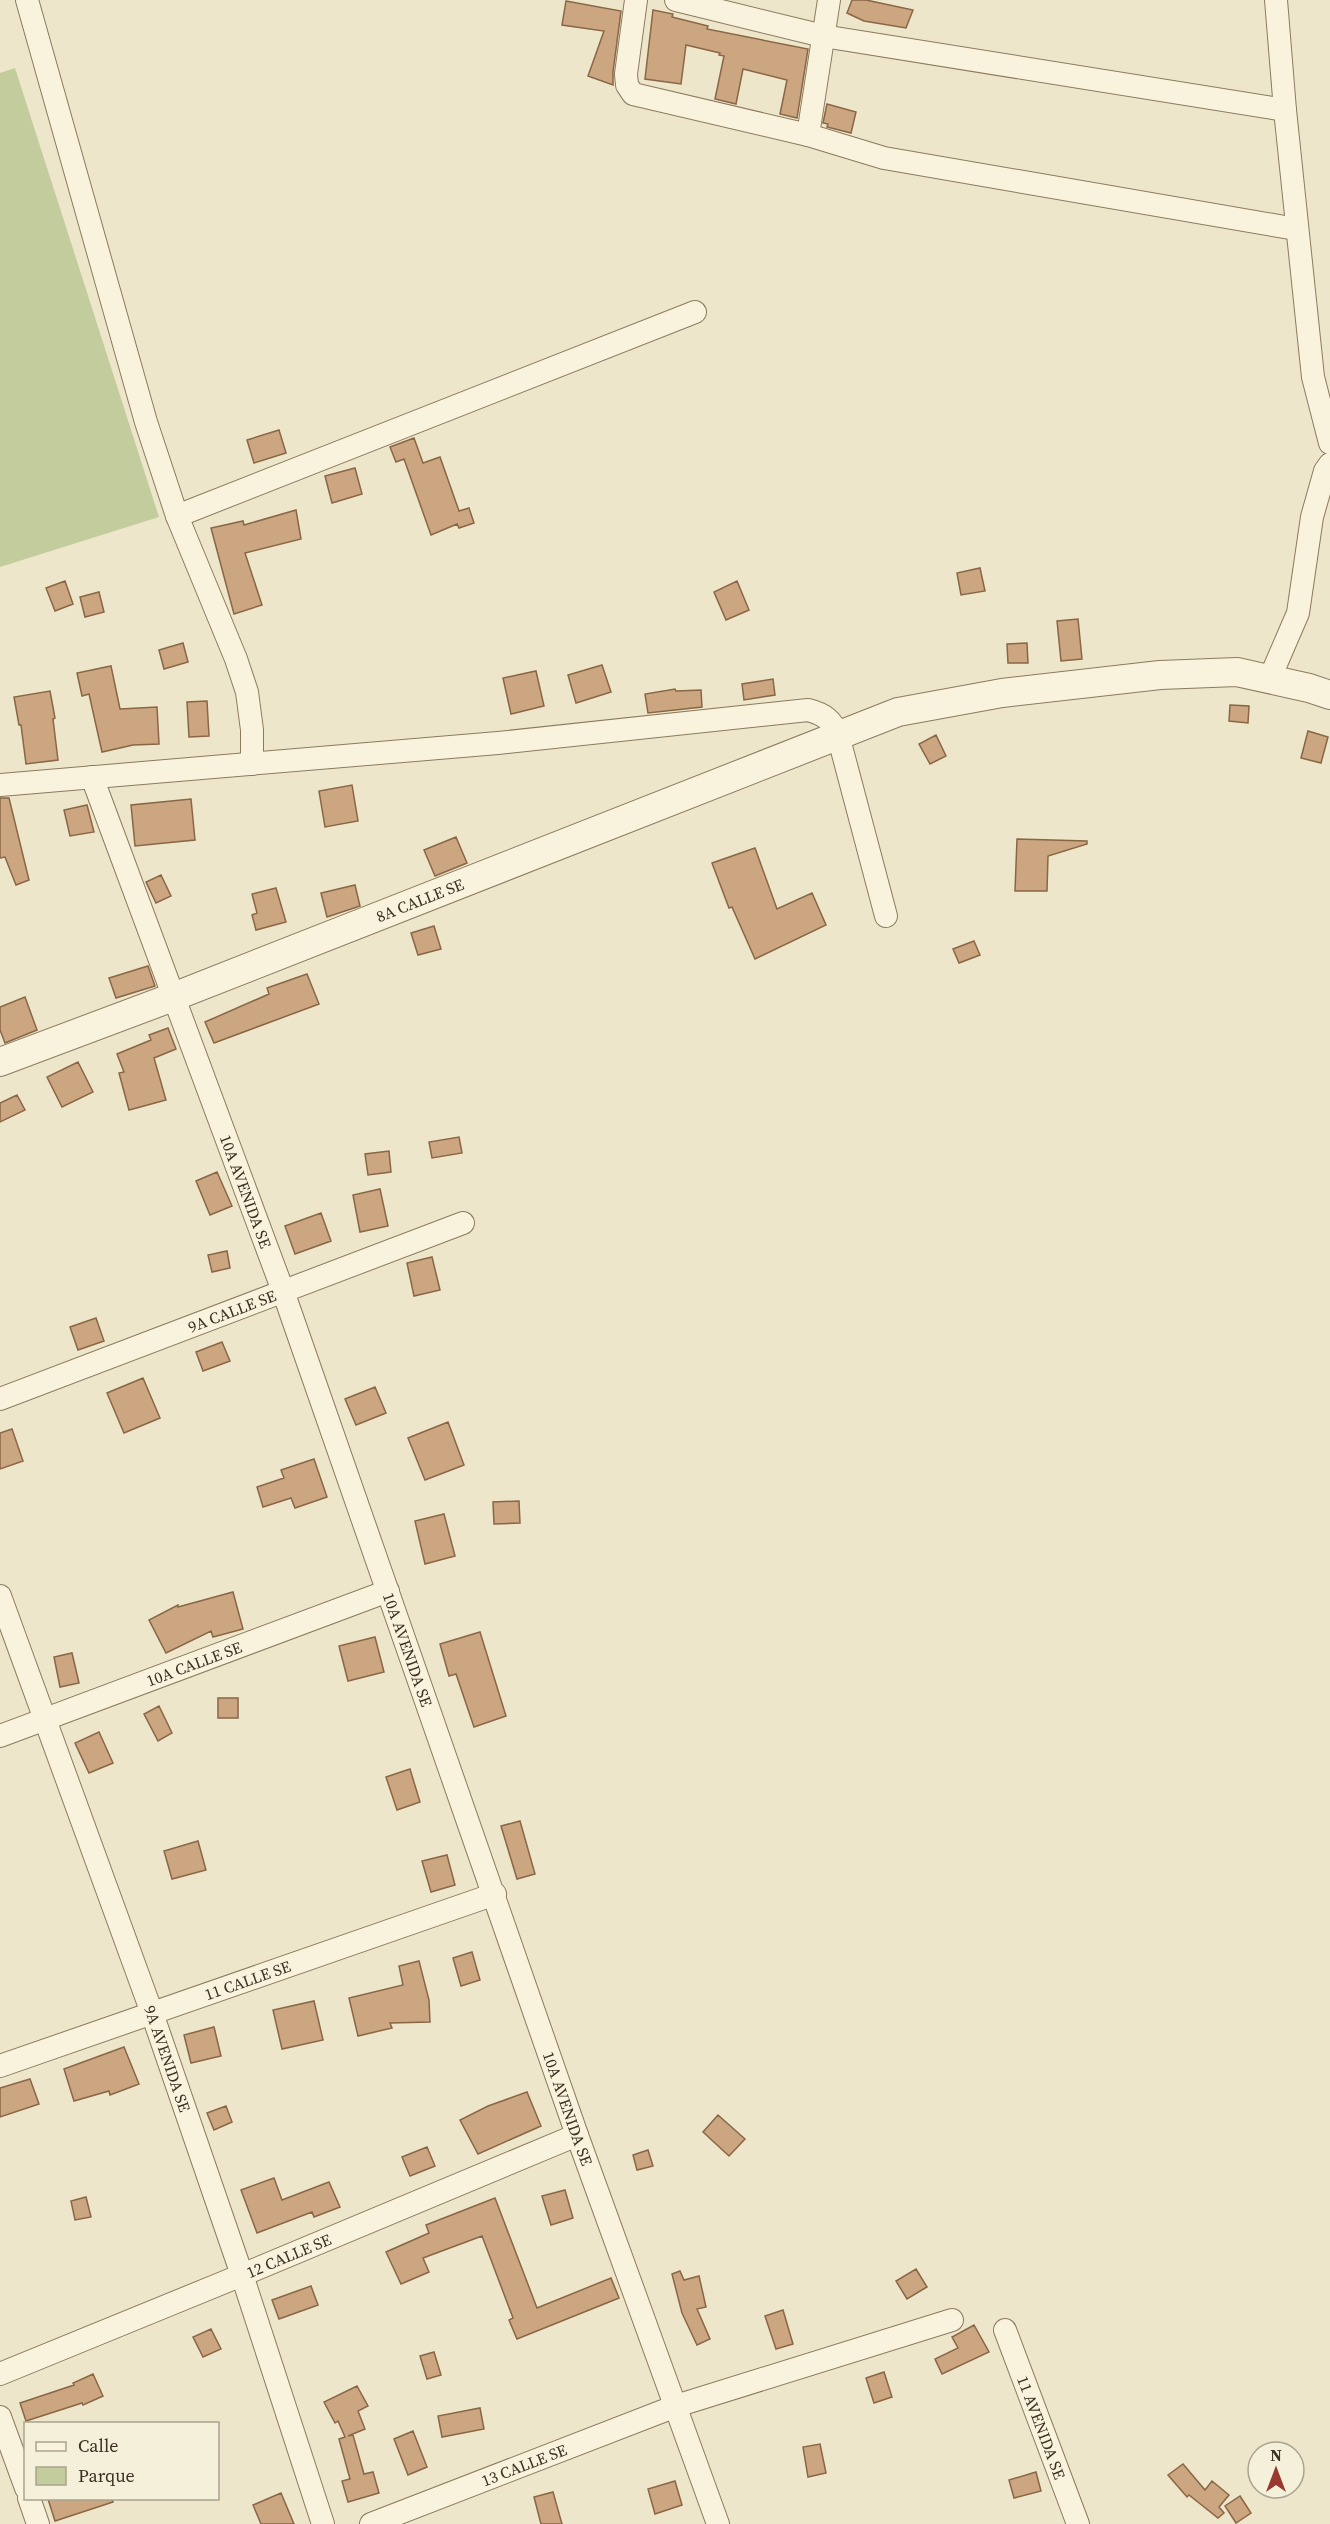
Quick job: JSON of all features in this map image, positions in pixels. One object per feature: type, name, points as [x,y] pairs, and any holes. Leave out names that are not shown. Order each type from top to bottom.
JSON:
[{"type":"street","points":[[27,0],[146,422],[177,516],[236,659],[246,692],[252,730],[252,764]]},
{"type":"street","points":[[636,0],[626,74],[627,86],[633,94],[808,135],[884,158],[1296,229]]},
{"type":"street","points":[[676,0],[824,36],[1285,110]]},
{"type":"street","points":[[808,135],[829,0]]},
{"type":"street","points":[[1276,0],[1296,229],[1313,377],[1330,443]]},
{"type":"street","points":[[177,516],[695,312]]},
{"type":"street","points":[[1270,678],[1298,613],[1312,516],[1325,471],[1330,464]]},
{"type":"street","name":"8A CALLE SE","points":[[0,1062],[173,997],[898,712],[1002,693],[1160,675],[1237,672],[1270,678],[1330,695]]},
{"type":"street","points":[[0,785],[498,743],[808,710],[822,714],[834,723],[886,916]]},
{"type":"street","name":"10A AVENIDA SE","points":[[92,777],[283,1291],[495,1894],[577,2135],[718,2524]]},
{"type":"street","name":"9A CALLE SE","points":[[0,1399],[464,1223]]},
{"type":"street","name":"10A CALLE SE","points":[[0,1736],[388,1591]]},
{"type":"street","name":"9A AVENIDA SE","points":[[0,1596],[152,2013],[242,2275],[323,2524]]},
{"type":"street","name":"11 CALLE SE","points":[[0,2066],[495,1894]]},
{"type":"street","name":"12 CALLE SE","points":[[0,2374],[577,2135]]},
{"type":"street","name":"13 CALLE SE","points":[[371,2524],[676,2406],[952,2320]]},
{"type":"street","name":"11 AVENIDA SE","points":[[1005,2330],[1077,2524]]},
{"type":"street","points":[[0,2417],[24,2483]]},
{"type":"street","points":[[29,2500],[38,2524]]},
{"type":"green space","points":[[15,68],[159,517],[0,567],[0,73]]},
{"type":"building","points":[[852,0],[866,0],[913,10],[906,28],[864,21],[847,13]]},
{"type":"building","points":[[566,1],[621,11],[613,85],[588,76],[604,31],[562,25]]},
{"type":"building","points":[[653,10],[708,26],[707,29],[808,49],[797,118],[780,114],[787,80],[743,69],[736,104],[715,99],[724,56],[719,55],[720,53],[686,45],[681,84],[645,79]]},
{"type":"building","points":[[827,104],[856,112],[851,133],[827,127],[828,124],[823,123]]},
{"type":"building","points":[[279,430],[286,453],[254,463],[247,440]]},
{"type":"building","points":[[414,438],[423,463],[440,457],[459,511],[469,508],[474,523],[459,528],[457,524],[431,535],[404,459],[396,462],[390,447]]},
{"type":"building","points":[[355,468],[362,494],[332,503],[325,476]]},
{"type":"building","points":[[296,510],[301,539],[245,553],[262,605],[234,614],[211,528],[243,521],[244,525]]},
{"type":"building","points":[[980,568],[985,591],[961,595],[957,573]]},
{"type":"building","points":[[65,581],[73,604],[55,611],[46,588]]},
{"type":"building","points":[[737,581],[749,610],[726,620],[714,592]]},
{"type":"building","points":[[99,592],[104,612],[85,617],[80,597]]},
{"type":"building","points":[[1078,619],[1082,659],[1061,661],[1057,621]]},
{"type":"building","points":[[183,643],[188,662],[164,669],[159,650]]},
{"type":"building","points":[[1027,643],[1028,663],[1008,663],[1007,644]]},
{"type":"building","points":[[602,665],[611,692],[576,703],[568,675]]},
{"type":"building","points":[[111,666],[120,709],[157,707],[159,744],[133,745],[102,752],[89,694],[82,696],[77,673]]},
{"type":"building","points":[[536,671],[544,706],[511,714],[503,678]]},
{"type":"building","points":[[773,679],[775,695],[744,700],[742,684]]},
{"type":"building","points":[[675,689],[676,691],[701,690],[702,707],[648,713],[645,694]]},
{"type":"building","points":[[50,691],[55,718],[53,719],[58,760],[26,764],[21,725],[19,725],[14,697]]},
{"type":"building","points":[[207,701],[209,736],[189,737],[187,702]]},
{"type":"building","points":[[1230,705],[1249,706],[1248,723],[1229,721]]},
{"type":"building","points":[[1308,731],[1328,737],[1321,763],[1301,758]]},
{"type":"building","points":[[936,735],[946,756],[930,764],[919,744]]},
{"type":"building","points":[[352,785],[358,821],[325,827],[319,791]]},
{"type":"building","points":[[0,798],[9,798],[29,880],[16,885],[5,857],[0,858]]},
{"type":"building","points":[[191,799],[195,840],[135,846],[131,805]]},
{"type":"building","points":[[87,805],[94,832],[70,836],[64,810]]},
{"type":"building","points":[[456,837],[467,863],[435,876],[424,850]]},
{"type":"building","points":[[1017,839],[1087,841],[1087,844],[1048,856],[1047,891],[1015,891]]},
{"type":"building","points":[[755,848],[777,909],[812,893],[826,925],[755,959],[732,907],[729,908],[712,863]]},
{"type":"building","points":[[161,875],[171,896],[156,903],[146,882]]},
{"type":"building","points":[[355,885],[360,906],[327,917],[321,893]]},
{"type":"building","points":[[276,888],[286,922],[256,930],[252,915],[257,913],[252,894]]},
{"type":"building","points":[[434,926],[441,949],[418,955],[411,933]]},
{"type":"building","points":[[974,941],[980,955],[959,963],[953,949]]},
{"type":"building","points":[[148,966],[155,986],[116,998],[109,978]]},
{"type":"building","points":[[307,974],[319,1004],[214,1043],[205,1022],[269,994],[267,988]]},
{"type":"building","points":[[25,997],[37,1030],[5,1043],[0,1030],[0,1007]]},
{"type":"building","points":[[168,1028],[176,1049],[154,1058],[166,1100],[129,1110],[119,1073],[124,1072],[117,1054],[151,1040],[149,1035]]},
{"type":"building","points":[[78,1062],[93,1092],[62,1107],[47,1077]]},
{"type":"building","points":[[17,1095],[25,1110],[0,1122],[0,1103]]},
{"type":"building","points":[[459,1137],[462,1153],[432,1158],[429,1142]]},
{"type":"building","points":[[389,1151],[391,1172],[368,1175],[365,1154]]},
{"type":"building","points":[[217,1172],[232,1206],[210,1215],[196,1181]]},
{"type":"building","points":[[380,1189],[388,1226],[360,1232],[353,1195]]},
{"type":"building","points":[[321,1213],[331,1241],[295,1254],[285,1226]]},
{"type":"building","points":[[227,1251],[230,1268],[212,1272],[208,1255]]},
{"type":"building","points":[[432,1257],[440,1290],[414,1296],[407,1263]]},
{"type":"building","points":[[96,1318],[104,1341],[78,1350],[70,1327]]},
{"type":"building","points":[[222,1342],[230,1361],[203,1371],[196,1352]]},
{"type":"building","points":[[143,1378],[160,1418],[124,1433],[107,1393]]},
{"type":"building","points":[[375,1387],[386,1413],[356,1425],[345,1399]]},
{"type":"building","points":[[448,1422],[464,1465],[425,1480],[408,1438]]},
{"type":"building","points":[[12,1429],[23,1461],[0,1469],[0,1433]]},
{"type":"building","points":[[314,1459],[327,1497],[295,1508],[291,1498],[263,1507],[257,1487],[284,1478],[281,1470]]},
{"type":"building","points":[[519,1501],[520,1523],[494,1524],[493,1502]]},
{"type":"building","points":[[444,1514],[455,1556],[425,1564],[415,1521]]},
{"type":"building","points":[[233,1592],[243,1629],[213,1637],[211,1631],[166,1653],[149,1620],[178,1605],[178,1607]]},
{"type":"building","points":[[480,1632],[506,1716],[474,1727],[456,1674],[449,1676],[440,1644]]},
{"type":"building","points":[[375,1637],[384,1672],[348,1681],[339,1646]]},
{"type":"building","points":[[72,1653],[79,1683],[60,1687],[54,1657]]},
{"type":"building","points":[[218,1698],[238,1698],[238,1718],[218,1718]]},
{"type":"building","points":[[159,1706],[172,1733],[158,1741],[144,1714]]},
{"type":"building","points":[[99,1732],[113,1763],[89,1773],[75,1743]]},
{"type":"building","points":[[410,1769],[420,1802],[397,1810],[386,1777]]},
{"type":"building","points":[[520,1821],[535,1874],[517,1879],[501,1826]]},
{"type":"building","points":[[198,1841],[206,1870],[172,1879],[164,1851]]},
{"type":"building","points":[[447,1855],[455,1885],[431,1892],[422,1861]]},
{"type":"building","points":[[472,1952],[480,1980],[461,1986],[453,1958]]},
{"type":"building","points":[[419,1961],[429,2000],[430,2022],[390,2023],[392,2028],[358,2036],[349,1998],[403,1985],[399,1966]]},
{"type":"building","points":[[314,2001],[323,2040],[282,2049],[273,2010]]},
{"type":"building","points":[[214,2027],[221,2056],[191,2063],[184,2035]]},
{"type":"building","points":[[124,2047],[139,2084],[110,2095],[109,2091],[74,2101],[64,2069]]},
{"type":"building","points":[[30,2079],[39,2104],[0,2117],[0,2088]]},
{"type":"building","points":[[527,2092],[541,2126],[478,2154],[460,2120],[488,2106]]},
{"type":"building","points":[[226,2106],[232,2122],[214,2130],[207,2113]]},
{"type":"building","points":[[718,2115],[745,2139],[729,2156],[703,2132]]},
{"type":"building","points":[[427,2147],[435,2166],[410,2176],[402,2157]]},
{"type":"building","points":[[648,2150],[653,2166],[637,2170],[633,2155]]},
{"type":"building","points":[[274,2178],[282,2200],[329,2182],[340,2207],[314,2217],[312,2212],[257,2233],[241,2190]]},
{"type":"building","points":[[565,2190],[573,2218],[551,2225],[542,2196]]},
{"type":"building","points":[[86,2197],[91,2217],[75,2220],[71,2201]]},
{"type":"building","points":[[495,2198],[537,2308],[611,2278],[619,2298],[517,2339],[509,2320],[513,2318],[482,2236],[423,2258],[429,2272],[401,2284],[386,2252],[429,2233],[426,2225]]},
{"type":"building","points":[[916,2269],[927,2287],[907,2299],[896,2281]]},
{"type":"building","points":[[680,2271],[684,2280],[699,2276],[706,2307],[697,2309],[710,2339],[697,2345],[682,2313],[672,2274]]},
{"type":"building","points":[[311,2286],[318,2305],[279,2319],[272,2300]]},
{"type":"building","points":[[783,2310],[793,2344],[776,2349],[765,2316]]},
{"type":"building","points":[[974,2325],[989,2352],[942,2374],[935,2359],[958,2348],[952,2337]]},
{"type":"building","points":[[211,2329],[221,2349],[203,2357],[193,2337]]},
{"type":"building","points":[[434,2352],[441,2375],[427,2379],[420,2356]]},
{"type":"building","points":[[884,2372],[892,2397],[874,2403],[866,2378]]},
{"type":"building","points":[[93,2374],[103,2396],[83,2405],[82,2403],[26,2421],[20,2403],[74,2385],[73,2383]]},
{"type":"building","points":[[357,2386],[368,2406],[358,2411],[365,2429],[348,2436],[353,2435],[364,2474],[373,2472],[379,2493],[348,2502],[342,2481],[350,2479],[339,2439],[345,2437],[338,2421],[335,2423],[324,2402]]},
{"type":"building","points":[[480,2408],[484,2429],[442,2437],[438,2416]]},
{"type":"building","points":[[413,2431],[427,2467],[408,2475],[394,2439]]},
{"type":"building","points":[[820,2444],[826,2473],[808,2477],[803,2447]]},
{"type":"building","points":[[1183,2464],[1205,2490],[1212,2481],[1229,2495],[1219,2507],[1224,2513],[1218,2518],[1189,2495],[1187,2497],[1168,2475]]},
{"type":"building","points":[[1036,2472],[1041,2491],[1014,2498],[1009,2480]]},
{"type":"building","points":[[675,2481],[682,2505],[655,2514],[648,2489]]},
{"type":"building","points":[[553,2492],[562,2524],[541,2524],[534,2497]]},
{"type":"building","points":[[281,2493],[294,2524],[261,2524],[253,2505]]},
{"type":"building","points":[[1240,2496],[1251,2513],[1236,2523],[1225,2506]]},
{"type":"building","points":[[48,2500],[112,2500],[113,2502],[55,2521]]}]
